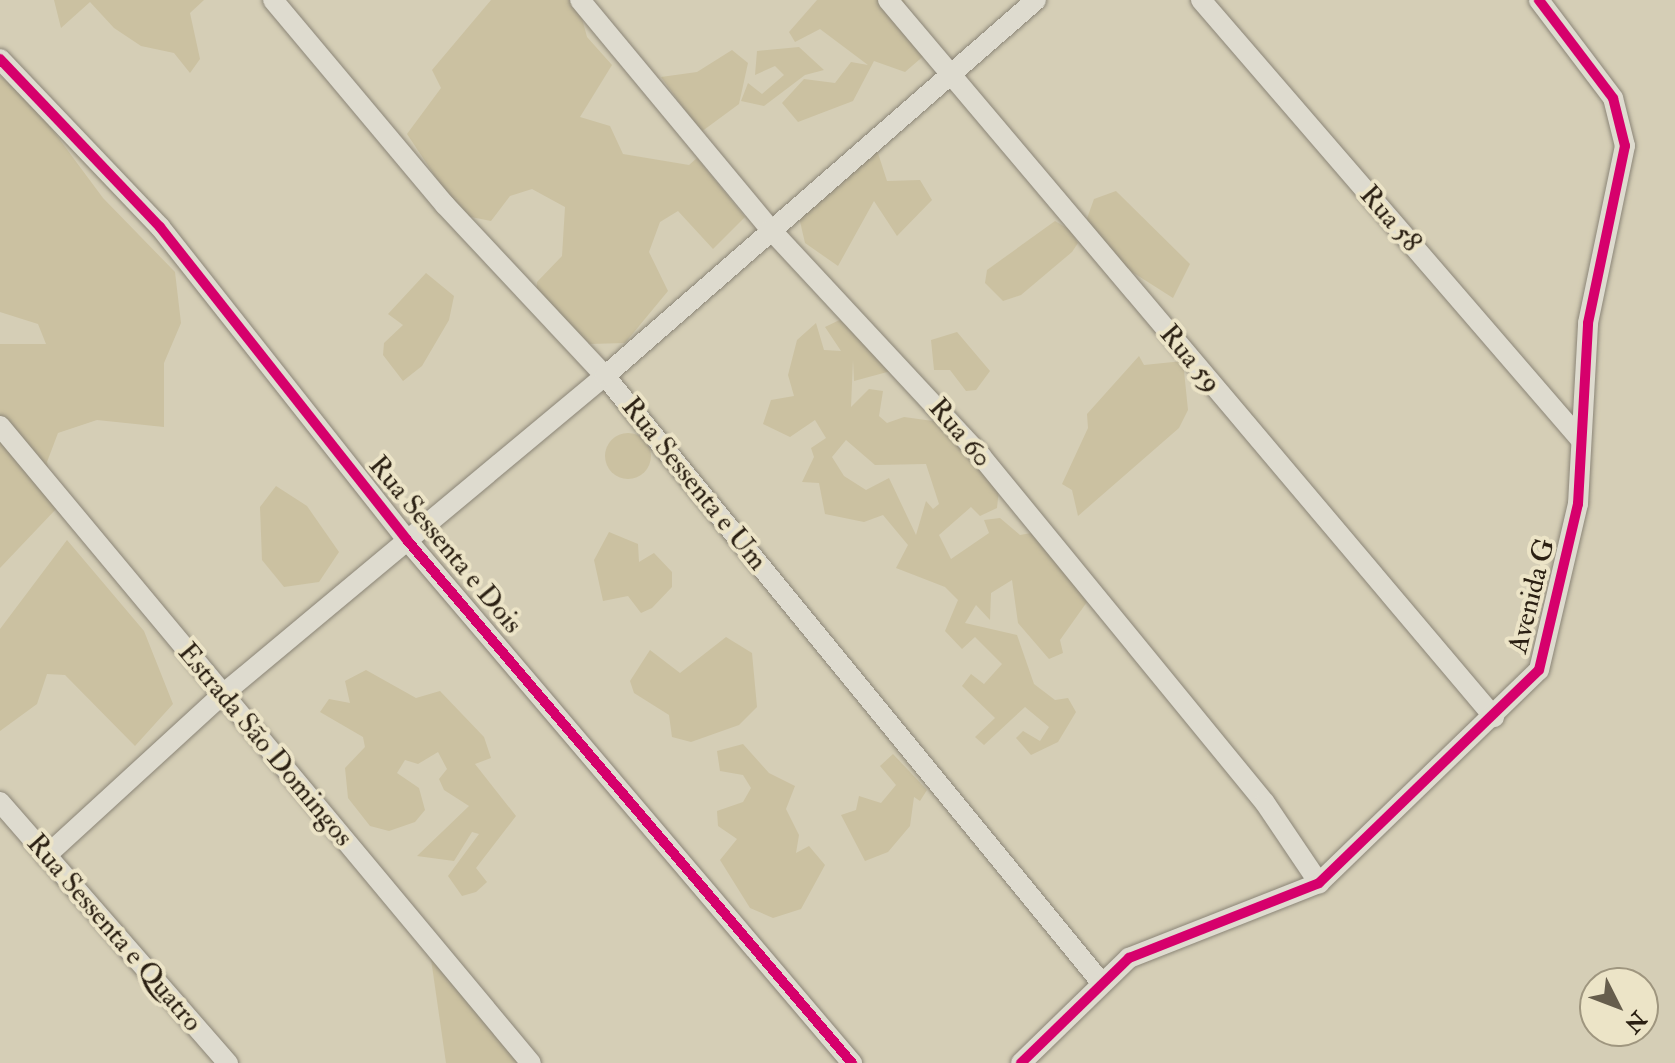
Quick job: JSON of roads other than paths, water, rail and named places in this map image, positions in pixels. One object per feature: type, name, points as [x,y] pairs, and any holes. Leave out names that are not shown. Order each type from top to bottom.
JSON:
[{"type":"street","name":"Rua Sessenta e Um","points":[[273,0],[445,205],[605,376],[1100,981]]},
{"type":"street","name":"Rua 60","points":[[580,0],[771,230],[981,456],[1265,803],[1319,883]]},
{"type":"street","name":"Rua 59","points":[[888,0],[1494,717]]},
{"type":"street","points":[[46,856],[223,694],[605,376],[948,73],[1036,0]]},
{"type":"street","name":"Rua 58","points":[[1201,0],[1580,439]]},
{"type":"street","name":"Avenida G","points":[[1021,1063],[1100,981],[1157,942],[1230,922],[1319,883],[1529,685],[1555,627],[1578,504],[1588,323],[1624,125],[1613,98],[1539,0]]},
{"type":"street","name":"Rua Sessenta e Dois","points":[[0,59],[160,227],[407,540],[852,1063]]},
{"type":"street","name":"Estrada São Domingos","points":[[0,426],[531,1063]]},
{"type":"street","name":"Rua Sessenta e Quatro","points":[[0,802],[228,1063]]}]
